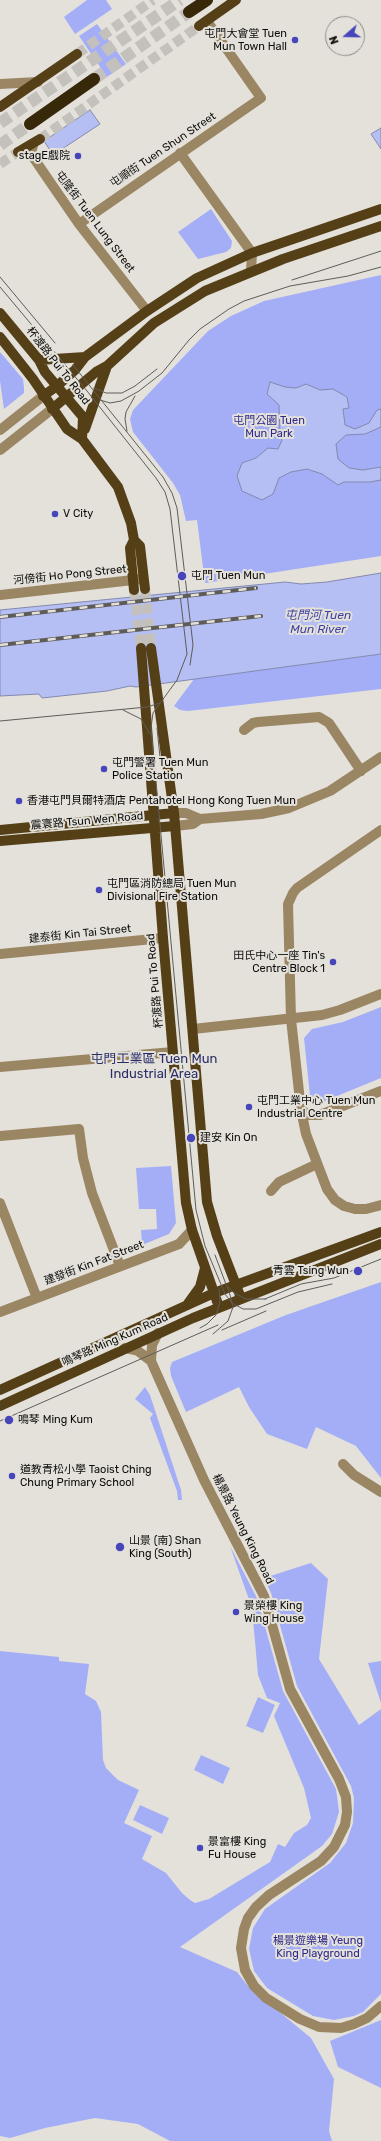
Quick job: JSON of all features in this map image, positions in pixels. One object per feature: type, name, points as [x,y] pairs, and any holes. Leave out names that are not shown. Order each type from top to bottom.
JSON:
[{"type":"highway","points":[[189,12],[207,0]]},
{"type":"highway","points":[[30,124],[94,79]]},
{"type":"main road","points":[[203,23],[236,0]]},
{"type":"main road","points":[[0,107],[77,54]]},
{"type":"main road","points":[[18,152],[36,142]]},
{"type":"main road","points":[[43,396],[75,370],[85,357],[147,311],[197,278],[252,253],[381,209]]},
{"type":"main road","points":[[52,409],[96,372],[106,366],[154,323],[205,291],[251,271],[381,226]]},
{"type":"main road","name":"杯渡路 Pui To Road","points":[[0,313],[39,360],[45,372],[83,417],[82,439]]},
{"type":"main road","points":[[0,337],[33,379],[43,396],[67,429],[82,439],[110,475],[120,491],[130,519],[134,540],[140,546],[144,584]]},
{"type":"main road","points":[[39,360],[85,357]]},
{"type":"main road","points":[[82,439],[106,366]]},
{"type":"main road","points":[[134,540],[130,548],[134,585]]},
{"type":"main road","name":"杯渡路 Pui To Road","points":[[219,1307],[192,1230],[186,1203],[163,938],[144,690],[146,648],[156,689],[174,813],[208,1202],[217,1236],[242,1298]]},
{"type":"main road","name":"震寰路 Tsun Wen Road","points":[[0,830],[174,813]]},
{"type":"main road","name":"震寰路 Tsun Wen Road","points":[[0,841],[175,826]]},
{"type":"main road","name":"鳴琴路 Ming Kum Road","points":[[0,1390],[214,1293],[381,1232]]},
{"type":"main road","name":"鳴琴路 Ming Kum Road","points":[[0,1406],[158,1333],[219,1307],[381,1244]]},
{"type":"main road","points":[[187,1305],[200,1287],[205,1267]]},
{"type":"street","name":"屯順街 Tuen Shun Street","points":[[80,224],[260,98],[203,23]]},
{"type":"street","points":[[0,84],[38,82]]},
{"type":"street","name":"屯隆街 Tuen Lung Street","points":[[36,142],[31,154],[80,224],[147,311]]},
{"type":"street","points":[[180,154],[252,253],[251,271]]},
{"type":"street","points":[[0,430],[43,396]]},
{"type":"street","points":[[0,450],[52,409]]},
{"type":"street","name":"河傍街 Ho Pong Street","points":[[0,595],[144,584]]},
{"type":"street","points":[[244,730],[253,723],[258,722],[319,717],[329,723],[361,771]]},
{"type":"street","points":[[174,813],[186,813],[200,818],[261,814],[289,808],[330,791],[381,757]]},
{"type":"street","points":[[175,826],[193,824],[200,818]]},
{"type":"street","points":[[381,830],[297,888],[288,904],[291,1019],[301,1110],[306,1134],[328,1189],[340,1203],[350,1208],[360,1209],[381,1205]]},
{"type":"street","name":"建泰街 Kin Tai Street","points":[[0,954],[163,938]]},
{"type":"street","points":[[193,1029],[291,1019],[331,1013],[381,994]]},
{"type":"street","points":[[0,1067],[173,1052]]},
{"type":"street","points":[[301,1110],[309,1115],[320,1115],[381,1091]]},
{"type":"street","points":[[0,1136],[79,1129],[83,1158],[92,1193],[120,1266]]},
{"type":"street","points":[[271,1191],[279,1182],[317,1164]]},
{"type":"street","points":[[0,1203],[37,1298]]},
{"type":"street","name":"建發街 Kin Fat Street","points":[[0,1312],[179,1244],[192,1230]]},
{"type":"street","points":[[151,1361],[152,1345],[158,1333]]},
{"type":"street","points":[[125,1348],[138,1351],[151,1361]]},
{"type":"street","name":"楊景路 Yeung King Road","points":[[151,1361],[204,1480],[264,1596],[290,1689],[339,1779],[346,1797],[347,1812],[345,1825],[334,1847],[312,1867],[269,1895],[256,1907],[248,1918],[241,1941],[241,1955],[245,1970],[254,1986],[266,1998],[300,2019],[319,2027],[341,2028],[354,2024],[367,2018],[381,2006]]},
{"type":"street","points":[[342,1464],[354,1475],[381,1492]]},
{"type":"green space","points":[[87,0],[106,0],[112,9],[75,34],[64,17]]},
{"type":"green space","points":[[97,24],[126,64],[107,77],[79,36]]},
{"type":"green space","points":[[211,209],[232,241],[231,248],[226,252],[198,259],[178,232]]},
{"type":"green space","name":"屯門公園 Tuen Mun Park","points":[[381,275],[381,556],[205,583],[197,520],[186,521],[180,495],[173,483],[133,432],[130,419],[133,410],[208,331],[231,316],[264,301]]},
{"type":"green space","points":[[0,352],[23,379],[24,388],[24,393],[4,409],[0,381]]},
{"type":"green space","points":[[381,654],[381,689],[188,711],[180,710],[174,706],[194,679]]},
{"type":"green space","points":[[381,1007],[381,1078],[320,1103],[310,1096],[304,1038],[312,1029],[343,1022]]},
{"type":"green space","points":[[171,1166],[176,1223],[169,1234],[142,1245],[141,1230],[157,1229],[156,1209],[139,1209],[136,1168]]},
{"type":"green space","points":[[381,1282],[381,1478],[356,1446],[316,1427],[307,1449],[267,1434],[249,1407],[239,1387],[186,1412],[171,1376],[170,1368],[172,1362],[286,1315]]},
{"type":"green space","points":[[145,1387],[150,1395],[181,1490],[182,1500],[178,1500],[177,1491],[150,1418],[153,1414],[135,1399]]},
{"type":"green space","points":[[230,1546],[257,1598],[283,1691],[336,1789],[339,1812],[332,1834],[322,1846],[180,1947],[237,1972],[248,1986],[311,2038],[334,2079],[329,2131],[332,2141],[170,2141],[138,2124],[95,2118],[45,2128],[10,2138],[0,2136],[0,1651],[59,1657],[59,1661],[89,1664],[85,1694],[96,1701],[101,1712],[103,1760],[106,1768],[118,1780],[139,1790],[124,1823],[152,1836],[142,1859],[166,1873],[182,1893],[195,1903],[209,1899],[270,1862],[278,1844],[285,1847],[294,1833],[307,1825],[311,1818],[304,1788],[274,1716],[280,1703],[267,1698],[258,1675],[252,1608]]},
{"type":"green space","name":"楊景遊樂場 Yeung King Playground","points":[[311,1563],[328,1579],[319,1659],[359,1725],[381,1709],[381,1994],[363,2012],[354,2016],[334,2020],[313,2016],[267,1988],[254,1971],[249,1949],[253,1928],[265,1909],[330,1863],[346,1843],[353,1823],[354,1798],[351,1786],[297,1686],[271,1593],[264,1578]]},
{"type":"green space","points":[[381,1661],[381,1703],[368,1663]]},
{"type":"green space","points":[[258,1697],[275,1705],[263,1733],[246,1726]]},
{"type":"green space","points":[[201,1755],[230,1768],[223,1784],[194,1770]]},
{"type":"green space","points":[[140,1805],[169,1818],[162,1834],[133,1820]]},
{"type":"green space","points":[[381,2020],[381,2088],[338,2067],[330,2041]]},
{"type":"water","points":[[90,110],[100,124],[53,155],[44,141]]},
{"type":"water","points":[[381,128],[381,149],[371,134]]},
{"type":"water","points":[[270,382],[285,387],[296,388],[306,384],[320,390],[333,389],[347,397],[349,408],[343,409],[345,425],[355,429],[369,423],[377,410],[381,409],[381,427],[365,434],[346,435],[336,444],[338,459],[349,468],[363,470],[381,467],[381,480],[370,482],[344,482],[338,485],[322,474],[307,469],[291,472],[279,478],[273,494],[262,500],[242,491],[237,476],[242,463],[256,458],[268,448],[278,449],[282,440],[280,434],[279,405],[267,394]]},
{"type":"water","name":"屯門河 Tuen Mun River","points":[[381,573],[381,654],[136,687],[130,686],[107,691],[42,698],[39,694],[0,696],[0,610],[285,582],[301,584],[327,582]]},
{"type":"tunnel","points":[[77,54],[153,0]]},
{"type":"tunnel","points":[[0,123],[180,0]]},
{"type":"tunnel","points":[[94,79],[189,12]]},
{"type":"tunnel","points":[[40,139],[199,26]]},
{"type":"tunnel","points":[[0,145],[30,124]]},
{"type":"tunnel","points":[[0,164],[18,152]]},
{"type":"tunnel","points":[[145,589],[151,648]]},
{"type":"tunnel","points":[[134,590],[141,648]]},
{"type":"tram line","points":[[292,280],[381,251]]},
{"type":"tram line","points":[[100,400],[110,403],[121,401],[139,391],[162,373],[200,329],[229,309],[244,301],[290,286],[348,276],[381,267]]},
{"type":"tram line","points":[[0,277],[55,343]]},
{"type":"tram line","points":[[0,287],[87,391],[156,478],[165,492],[170,509],[187,654],[177,680],[153,713],[151,728],[196,1210],[205,1246],[225,1294],[232,1303],[243,1309],[256,1309],[298,1292],[332,1284]]},
{"type":"tram line","points":[[73,365],[163,477],[172,493],[177,508],[193,645],[190,665]]},
{"type":"tram line","points":[[94,388],[106,393],[122,393],[135,386],[157,369]]},
{"type":"tram line","points":[[127,431],[125,419],[126,412],[135,396]]},
{"type":"tram line","points":[[0,721],[147,707],[160,703]]},
{"type":"tram line","points":[[123,710],[141,719],[150,734]]},
{"type":"tram line","points":[[157,728],[160,757]]},
{"type":"tram line","points":[[213,1334],[228,1321],[233,1307],[215,1255]]},
{"type":"tram line","points":[[265,1299],[301,1284],[334,1278],[381,1259]]},
{"type":"tram line","points":[[228,1287],[234,1293],[246,1299],[266,1299]]},
{"type":"tram line","points":[[200,1328],[207,1324],[216,1315],[220,1302],[219,1288]]},
{"type":"tram line","points":[[222,1330],[266,1311]]},
{"type":"tram line","points":[[0,1421],[218,1325]]},
{"type":"railway","points":[[0,617],[256,588]]},
{"type":"railway","points":[[0,645],[261,616]]},
{"type":"place","name":"屯門大會堂 Tuen Mun Town Hall","points":[[295,40]]},
{"type":"place","name":"stagE戲院","points":[[78,156]]},
{"type":"place","name":"V City","points":[[55,514]]},
{"type":"place","name":"屯門 Tuen Mun","points":[[182,576]]},
{"type":"place","name":"屯門警署 Tuen Mun Police Station","points":[[104,769]]},
{"type":"place","name":"香港屯門貝爾特酒店 Pentahotel Hong Kong Tuen Mun","points":[[19,801]]},
{"type":"place","name":"屯門區消防總局 Tuen Mun Divisional Fire Station","points":[[99,890]]},
{"type":"place","name":"田氏中心一座 Tin's Centre Block 1","points":[[333,962]]},
{"type":"place","name":"屯門工業中心 Tuen Mun Industrial Centre","points":[[249,1107]]},
{"type":"place","name":"建安 Kin On","points":[[191,1138]]},
{"type":"place","name":"青雲 Tsing Wun","points":[[358,1271]]},
{"type":"place","name":"鳴琴 Ming Kum","points":[[9,1420]]},
{"type":"place","name":"道教青松小學 Taoist Ching Chung Primary School","points":[[12,1476]]},
{"type":"place","name":"山景 (南) Shan King (South)","points":[[120,1547]]},
{"type":"place","name":"景榮樓 King Wing House","points":[[236,1612]]},
{"type":"place","name":"景富樓 King Fu House","points":[[200,1848]]},
{"type":"district","name":"屯門工業區 Tuen Mun Industrial Area","points":[[154,1066]]}]
